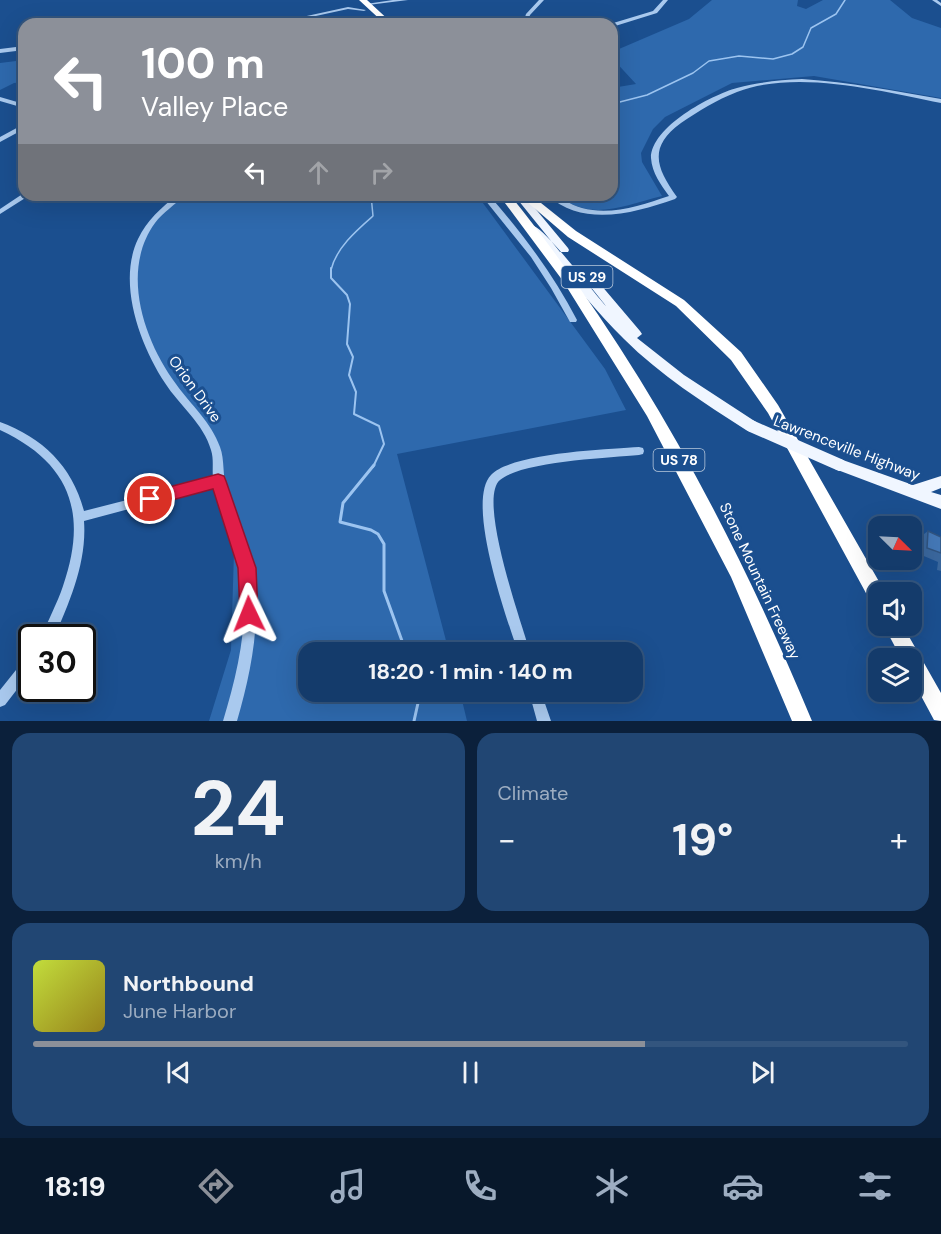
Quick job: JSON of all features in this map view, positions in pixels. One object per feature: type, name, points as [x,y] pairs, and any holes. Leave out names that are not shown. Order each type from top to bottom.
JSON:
[{"type":"highway","points":[[352,0],[365,5],[381,18]]},
{"type":"highway","points":[[365,5],[373,18]]},
{"type":"highway","name":"Lawrenceville Highway","points":[[509,201],[522,217]]},
{"type":"highway","points":[[529,201],[572,234],[680,303],[735,356],[773,409],[869,582]]},
{"type":"highway","name":"Stone Mountain Freeway","points":[[522,217],[601,326],[653,413],[728,551],[802,721]]},
{"type":"highway","points":[[922,678],[941,713]]},
{"type":"main road","name":"Lawrenceville Highway","points":[[526,201],[656,358]]},
{"type":"main road","name":"Lawrenceville Highway","points":[[522,217],[562,259],[615,324],[705,398],[751,426],[840,465],[941,502]]},
{"type":"main road","points":[[914,491],[941,482]]},
{"type":"street","points":[[340,9],[350,5],[352,0]]},
{"type":"street","points":[[299,18],[340,9],[406,0]]},
{"type":"street","points":[[527,18],[542,0]]},
{"type":"street","points":[[618,23],[655,12],[666,0]]},
{"type":"street","points":[[934,0],[941,5]]},
{"type":"street","points":[[0,53],[18,50]]},
{"type":"street","points":[[560,201],[581,211],[608,215],[640,208],[673,196],[659,179],[653,164],[655,150],[666,132],[700,108],[737,89],[765,81],[812,80],[941,101]]},
{"type":"street","points":[[0,99],[18,104]]},
{"type":"street","points":[[0,140],[18,130]]},
{"type":"street","points":[[0,212],[18,200]]},
{"type":"street","name":"Orion Drive","points":[[174,201],[152,221],[145,232],[135,253],[133,278],[150,352],[169,382],[204,424],[217,449],[218,481],[247,568],[250,638],[230,721]]},
{"type":"street","points":[[490,201],[512,225],[554,283],[573,320]]},
{"type":"street","points":[[0,426],[33,443],[60,468],[81,517],[78,555],[66,598],[54,624]]},
{"type":"street","points":[[521,642],[489,533],[487,488],[494,478],[509,470],[544,461],[639,451]]},
{"type":"street","points":[[81,517],[218,481]]},
{"type":"street","points":[[0,700],[18,677]]},
{"type":"street","points":[[538,702],[544,721]]},
{"type":"shaded area","points":[[712,0],[798,0],[797,6],[806,9],[823,0],[890,0],[912,18],[941,28],[941,98],[814,76],[732,83],[665,117],[653,129],[641,153],[642,162],[662,196],[620,207],[595,210],[582,208],[566,201],[618,201],[618,87],[636,84],[618,64],[618,49],[689,19]]},
{"type":"shaded area","points":[[18,61],[18,83],[0,90],[0,63]]},
{"type":"shaded area","points":[[175,201],[481,201],[605,369],[626,410],[397,454],[446,642],[298,642],[298,702],[462,702],[467,721],[209,721],[231,650],[234,552],[218,443],[153,361],[131,280],[149,222]]},
{"type":"building","points":[[928,531],[941,537],[941,553],[927,548]]},
{"type":"waterway","points":[[618,102],[647,95],[693,73],[709,61],[739,56],[773,59],[792,54],[803,47],[811,28],[836,14],[845,0]]},
{"type":"waterway","points":[[331,270],[342,247],[373,216],[372,201]]},
{"type":"waterway","points":[[331,270],[331,278],[347,295],[350,304],[347,344],[353,357],[349,375],[356,392],[354,414],[379,426],[384,444],[374,465]]},
{"type":"waterway","points":[[374,465],[343,503],[340,522],[371,530],[378,534],[384,544],[384,591],[402,642]]},
{"type":"waterway","points":[[414,721],[418,702]]},
{"type":"route","points":[[150,499],[218,481],[247,568],[249,614]]}]
